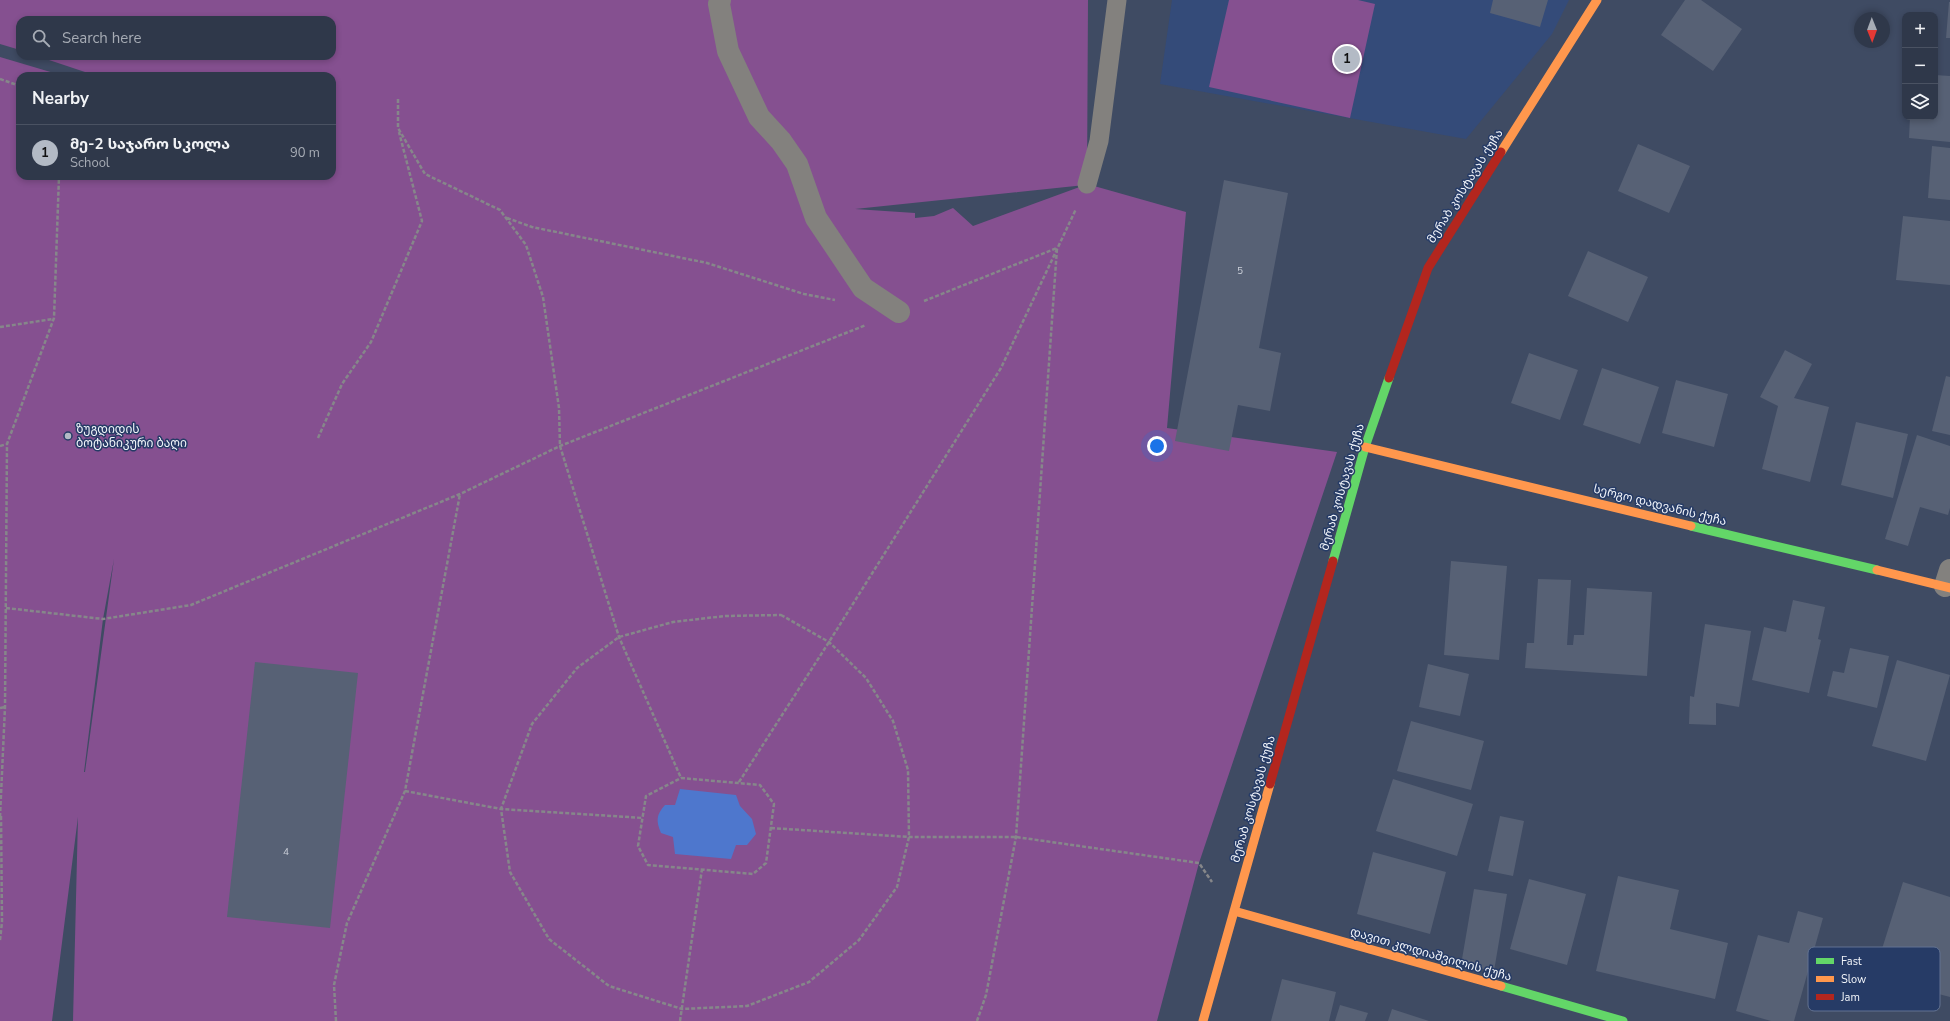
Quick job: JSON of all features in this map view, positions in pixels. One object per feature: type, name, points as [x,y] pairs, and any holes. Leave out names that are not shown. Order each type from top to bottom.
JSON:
[{"type":"street","points":[[720,0],[719,4],[728,51],[759,117],[781,141],[797,164],[816,218],[863,288],[898,312]]},
{"type":"street","name":"მერაბ კოსტავას ქუჩა","points":[[1204,1021],[1365,447],[1428,268],[1597,0]]},
{"type":"street","name":"სერგო დადვანის ქუჩა","points":[[1365,447],[1948,581]]},
{"type":"street","name":"დავით კლდიაშვილის ქუჩა","points":[[1234,911],[1623,1021]]},
{"type":"lane","points":[[1087,184],[1098,141],[1117,0]]},
{"type":"path","points":[[0,79],[16,85]]},
{"type":"path","points":[[318,438],[342,384],[370,342],[422,221],[398,128],[398,99]]},
{"type":"path","points":[[398,128],[425,174],[500,210],[526,245],[543,297],[559,408],[560,446],[619,637],[680,778]]},
{"type":"path","points":[[0,940],[2,922],[1,817],[5,707],[7,444],[54,318],[59,180]]},
{"type":"path","points":[[739,782],[1001,368],[1087,184]]},
{"type":"path","points":[[506,218],[532,227],[707,263],[804,294],[840,300]]},
{"type":"path","points":[[6,608],[103,619],[191,606],[460,494],[560,446],[1057,248]]},
{"type":"path","points":[[977,1021],[986,995],[1016,837],[1057,248]]},
{"type":"path","points":[[0,327],[54,318]]},
{"type":"path","points":[[0,446],[7,444]]},
{"type":"path","points":[[336,1021],[334,985],[347,923],[405,791],[460,494]]},
{"type":"path","points":[[781,615],[829,642],[866,678],[893,721],[908,770],[908,837],[897,887],[859,940],[809,982],[748,1006],[682,1009],[609,986],[549,938],[510,872],[501,809],[532,724],[577,668],[619,637],[673,622],[725,616],[781,615]]},
{"type":"path","points":[[0,708],[5,707]]},
{"type":"path","points":[[680,778],[760,785],[774,804],[766,863],[753,874],[648,865],[638,846],[646,796],[680,778]]},
{"type":"path","points":[[405,791],[501,809],[643,818]]},
{"type":"path","points":[[771,828],[908,837],[1016,837],[1198,863],[1234,911]]},
{"type":"path","points":[[680,1021],[702,869]]},
{"type":"shaded area","points":[[0,0],[1088,0],[1087,184],[1186,212],[1167,428],[1337,452],[1199,863],[1157,1021],[73,1021],[78,817],[52,1021],[0,1021],[0,57],[51,72],[16,72],[16,180],[336,180],[336,72],[85,72],[49,60],[336,60],[336,16],[16,16],[16,49],[0,44]],"holes":[[[1085,185],[973,226],[953,208],[934,216],[915,218],[915,213],[855,209]],[[114,559],[85,772],[103,619]]]},
{"type":"shaded area","points":[[1172,0],[1569,0],[1552,34],[1466,139],[1160,84]]},
{"type":"shaded area","points":[[1229,0],[1358,0],[1375,4],[1350,118],[1209,87]]},
{"type":"water","points":[[680,789],[736,795],[740,806],[752,819],[756,834],[747,845],[736,845],[731,859],[675,854],[673,837],[661,833],[658,825],[658,815],[665,805],[675,805]]},
{"type":"building","points":[[1493,0],[1548,0],[1540,27],[1490,13]]},
{"type":"building","points":[[1685,0],[1701,0],[1742,29],[1713,71],[1661,35]]},
{"type":"building","points":[[1949,2],[1950,38],[1946,38]]},
{"type":"building","points":[[1938,75],[1950,76],[1950,142],[1909,138],[1910,120],[1938,120]]},
{"type":"building","points":[[1638,144],[1690,166],[1669,213],[1618,191]]},
{"type":"building","points":[[1932,146],[1950,148],[1950,200],[1928,198]]},
{"type":"building","points":[[1224,180],[1288,193],[1259,348],[1281,353],[1270,411],[1238,405],[1229,451],[1175,441]]},
{"type":"building","points":[[1903,216],[1950,221],[1950,285],[1896,280]]},
{"type":"building","points":[[1588,251],[1648,277],[1628,322],[1568,296]]},
{"type":"building","points":[[1785,350],[1812,364],[1794,398],[1829,407],[1810,482],[1762,469],[1778,406],[1760,397]]},
{"type":"building","points":[[1529,353],[1578,370],[1560,420],[1511,403]]},
{"type":"building","points":[[1602,368],[1659,387],[1640,444],[1583,425]]},
{"type":"building","points":[[1946,376],[1950,377],[1950,435],[1932,431]]},
{"type":"building","points":[[1676,380],[1728,394],[1714,447],[1662,433]]},
{"type":"building","points":[[1856,422],[1908,434],[1893,498],[1841,485]]},
{"type":"building","points":[[1917,435],[1950,446],[1950,508],[1948,515],[1920,507],[1908,546],[1885,539]]},
{"type":"building","points":[[1451,561],[1507,566],[1499,660],[1444,655]]},
{"type":"building","points":[[1538,579],[1571,580],[1567,645],[1573,645],[1574,635],[1584,635],[1587,588],[1652,592],[1647,676],[1525,668],[1527,643],[1534,643]]},
{"type":"building","points":[[1793,600],[1825,607],[1818,639],[1821,640],[1809,693],[1752,680],[1764,627],[1786,632]]},
{"type":"building","points":[[1705,624],[1751,631],[1739,707],[1716,703],[1716,725],[1689,724],[1690,696],[1694,697]]},
{"type":"building","points":[[1850,648],[1889,656],[1877,708],[1827,696],[1833,671],[1844,673]]},
{"type":"building","points":[[1897,660],[1950,675],[1926,761],[1872,746]]},
{"type":"building","points":[[255,662],[358,673],[330,928],[227,917]]},
{"type":"building","points":[[1428,664],[1469,674],[1460,716],[1419,707]]},
{"type":"building","points":[[1411,721],[1484,741],[1471,790],[1397,771]]},
{"type":"building","points":[[1393,779],[1473,804],[1457,856],[1376,831]]},
{"type":"building","points":[[1500,816],[1524,821],[1513,876],[1488,871]]},
{"type":"building","points":[[1373,852],[1446,872],[1430,934],[1357,914]]},
{"type":"building","points":[[1618,876],[1679,890],[1670,929],[1728,943],[1715,999],[1596,971]]},
{"type":"building","points":[[1529,879],[1586,894],[1567,965],[1510,949]]},
{"type":"building","points":[[1903,882],[1950,897],[1950,997],[1940,994],[1940,947],[1883,947]]},
{"type":"building","points":[[1474,889],[1507,894],[1494,971],[1461,965]]},
{"type":"building","points":[[1798,911],[1823,918],[1815,947],[1808,947],[1808,971],[1794,1021],[1771,1021],[1736,1011],[1758,935],[1789,943]]},
{"type":"building","points":[[1282,979],[1336,992],[1329,1021],[1271,1021]]},
{"type":"building","points":[[1340,1005],[1368,1013],[1365,1021],[1335,1021]]},
{"type":"building","points":[[1392,1009],[1429,1021],[1388,1021]]},
{"type":"traffic: fast","points":[[1333,561],[1365,447],[1389,378]]},
{"type":"traffic: fast","points":[[1691,526],[1877,570]]},
{"type":"traffic: fast","points":[[1501,986],[1623,1021]]},
{"type":"traffic: slow","points":[[1501,152],[1597,0]]},
{"type":"traffic: slow","points":[[1365,447],[1691,526]]},
{"type":"traffic: slow","points":[[1877,570],[1950,588]]},
{"type":"traffic: slow","points":[[1203,1021],[1270,784]]},
{"type":"traffic: slow","points":[[1234,911],[1501,986]]},
{"type":"traffic: jam","points":[[1389,378],[1428,268],[1501,152]]},
{"type":"traffic: jam","points":[[1270,784],[1333,561]]},
{"type":"place","name":"მე-2 საჯარო სკოლა","points":[[1347,59]]},
{"type":"place","name":"ზუგდიდის ბოტანიკური ბაღი","points":[[68,436]]}]
